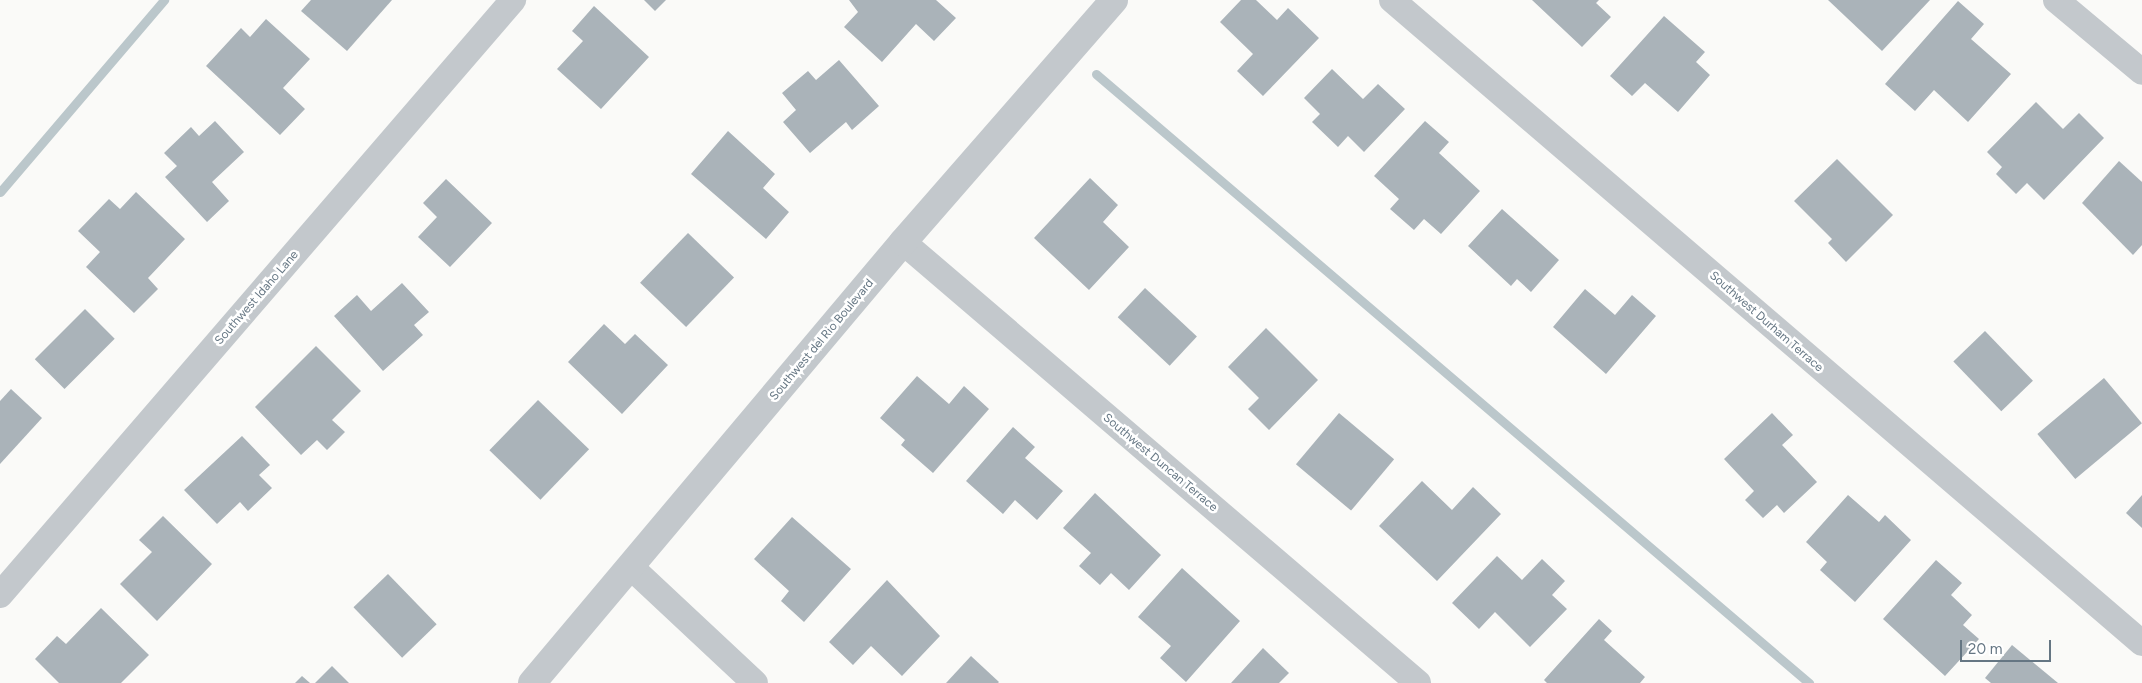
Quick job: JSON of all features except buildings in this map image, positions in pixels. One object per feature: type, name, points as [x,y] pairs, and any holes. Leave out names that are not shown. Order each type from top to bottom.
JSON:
[{"type":"street","name":"Southwest Idaho Lane","points":[[0,595],[513,0]]},
{"type":"street","name":"Southwest del Rio Boulevard","points":[[532,683],[633,569],[903,242],[1114,0]]},
{"type":"street","name":"Southwest Durham Terrace","points":[[1392,0],[2142,643]]},
{"type":"street","points":[[2056,0],[2142,72]]},
{"type":"street","name":"Southwest Duncan Terrace","points":[[903,242],[1418,683]]},
{"type":"street","points":[[633,569],[755,683]]},
{"type":"waterway","points":[[0,192],[164,0]]},
{"type":"waterway","points":[[1096,74],[1809,683]]}]
